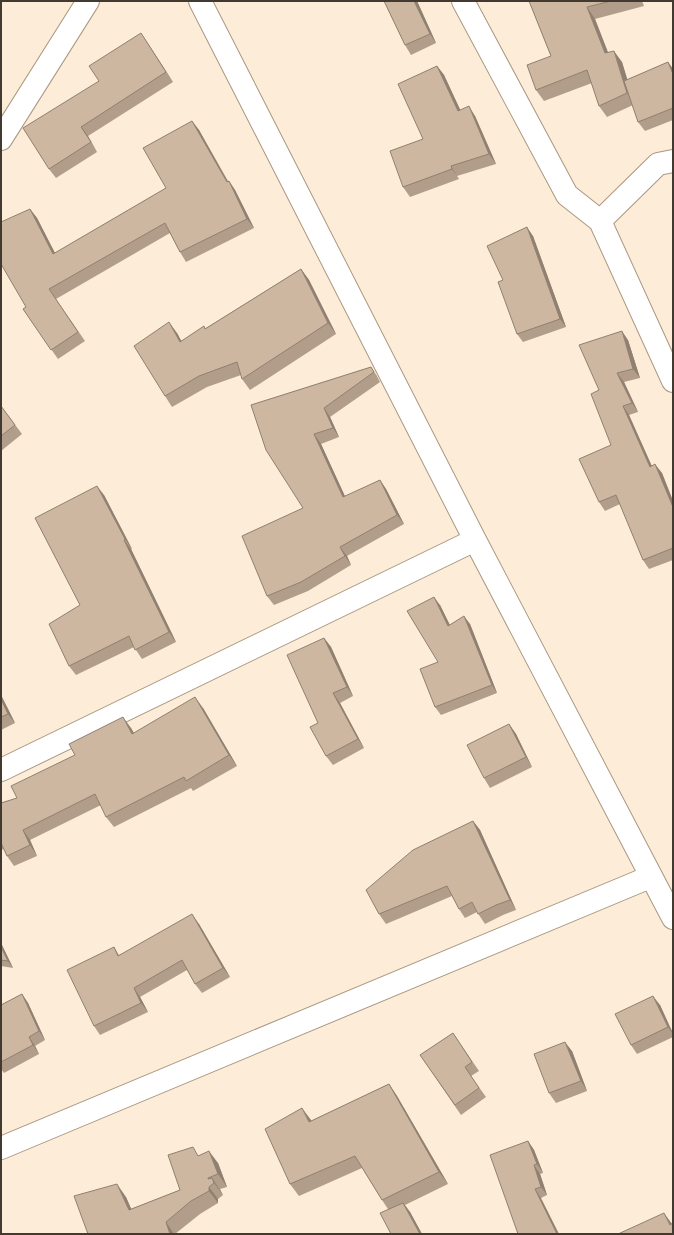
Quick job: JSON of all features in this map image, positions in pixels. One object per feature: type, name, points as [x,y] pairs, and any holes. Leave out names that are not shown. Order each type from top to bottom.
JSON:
[{"type":"street","points":[[1,139],[88,1]]},
{"type":"street","points":[[200,1],[475,540],[650,877],[673,918]]},
{"type":"street","points":[[463,1],[567,194],[600,222],[673,380]]},
{"type":"street","points":[[600,222],[658,164],[673,161]]},
{"type":"street","points":[[1,770],[475,540]]},
{"type":"street","points":[[1,1148],[650,877]]},
{"type":"building","points":[[384,1],[414,1],[430,34],[405,45]]},
{"type":"building","points":[[529,1],[611,1],[587,7],[605,53],[614,51],[627,93],[599,106],[587,70],[536,90],[527,65],[551,56]]},
{"type":"building","points":[[141,33],[166,72],[81,127],[91,142],[49,169],[23,128],[99,81],[89,66]]},
{"type":"building","points":[[668,62],[673,74],[673,108],[638,122],[624,81]]},
{"type":"building","points":[[437,66],[458,111],[469,106],[489,154],[451,166],[452,169],[403,187],[390,151],[423,139],[398,84]]},
{"type":"building","points":[[192,121],[227,182],[229,181],[247,219],[180,252],[165,223],[49,289],[78,332],[51,350],[23,309],[26,307],[1,264],[1,222],[30,209],[53,254],[166,188],[143,148]]},
{"type":"building","points":[[527,227],[560,319],[517,334],[498,282],[503,280],[487,246]]},
{"type":"building","points":[[301,269],[328,323],[242,379],[237,362],[199,376],[165,396],[134,346],[169,322],[180,342],[204,326],[205,329]]},
{"type":"building","points":[[622,331],[633,369],[617,373],[632,403],[623,406],[650,467],[655,464],[673,507],[673,548],[643,560],[616,495],[599,502],[579,459],[611,445],[591,394],[599,390],[579,345]]},
{"type":"building","points":[[371,367],[374,372],[324,408],[333,428],[314,434],[343,497],[380,480],[397,515],[340,547],[345,556],[301,582],[267,596],[242,536],[303,508],[266,450],[251,405]]},
{"type":"building","points":[[1,406],[15,425],[1,436]]},
{"type":"building","points":[[97,486],[125,539],[124,540],[169,632],[135,650],[129,636],[69,666],[49,624],[80,605],[35,518]]},
{"type":"building","points":[[434,597],[448,626],[464,616],[492,685],[435,707],[420,669],[438,662],[407,611]]},
{"type":"building","points":[[324,638],[347,687],[333,693],[358,739],[326,756],[310,727],[318,723],[287,655]]},
{"type":"building","points":[[195,697],[229,755],[186,781],[184,777],[106,817],[95,794],[23,830],[30,845],[7,856],[1,843],[1,803],[17,798],[11,786],[75,755],[69,744],[123,717],[132,734]]},
{"type":"building","points":[[1,699],[8,714],[1,717]]},
{"type":"building","points":[[509,724],[526,757],[484,778],[467,745]]},
{"type":"building","points":[[473,821],[510,900],[478,914],[472,902],[459,909],[447,886],[379,914],[366,890],[413,850]]},
{"type":"building","points":[[192,914],[223,968],[195,984],[182,960],[134,988],[141,1003],[94,1026],[67,970],[114,947],[118,956]]},
{"type":"building","points":[[1,947],[8,961],[1,960]]},
{"type":"building","points":[[22,994],[39,1031],[29,1037],[33,1045],[1,1062],[1,1005]]},
{"type":"building","points":[[653,996],[668,1027],[631,1045],[615,1014]]},
{"type":"building","points":[[453,1033],[472,1062],[465,1067],[479,1088],[455,1105],[420,1055]]},
{"type":"building","points":[[565,1042],[581,1081],[549,1093],[534,1054]]},
{"type":"building","points":[[389,1084],[439,1172],[382,1200],[355,1156],[290,1184],[265,1129],[302,1108],[309,1122]]},
{"type":"building","points":[[528,1141],[537,1164],[534,1165],[541,1187],[535,1189],[557,1234],[518,1234],[490,1155]]},
{"type":"building","points":[[193,1147],[198,1156],[209,1151],[218,1174],[208,1178],[212,1178],[214,1183],[209,1187],[209,1191],[191,1201],[166,1222],[170,1234],[88,1234],[74,1196],[117,1184],[129,1210],[180,1190],[168,1155]]},
{"type":"building","points":[[403,1203],[420,1234],[391,1234],[380,1213]]},
{"type":"building","points":[[664,1213],[670,1225],[673,1223],[673,1234],[618,1234]]}]
